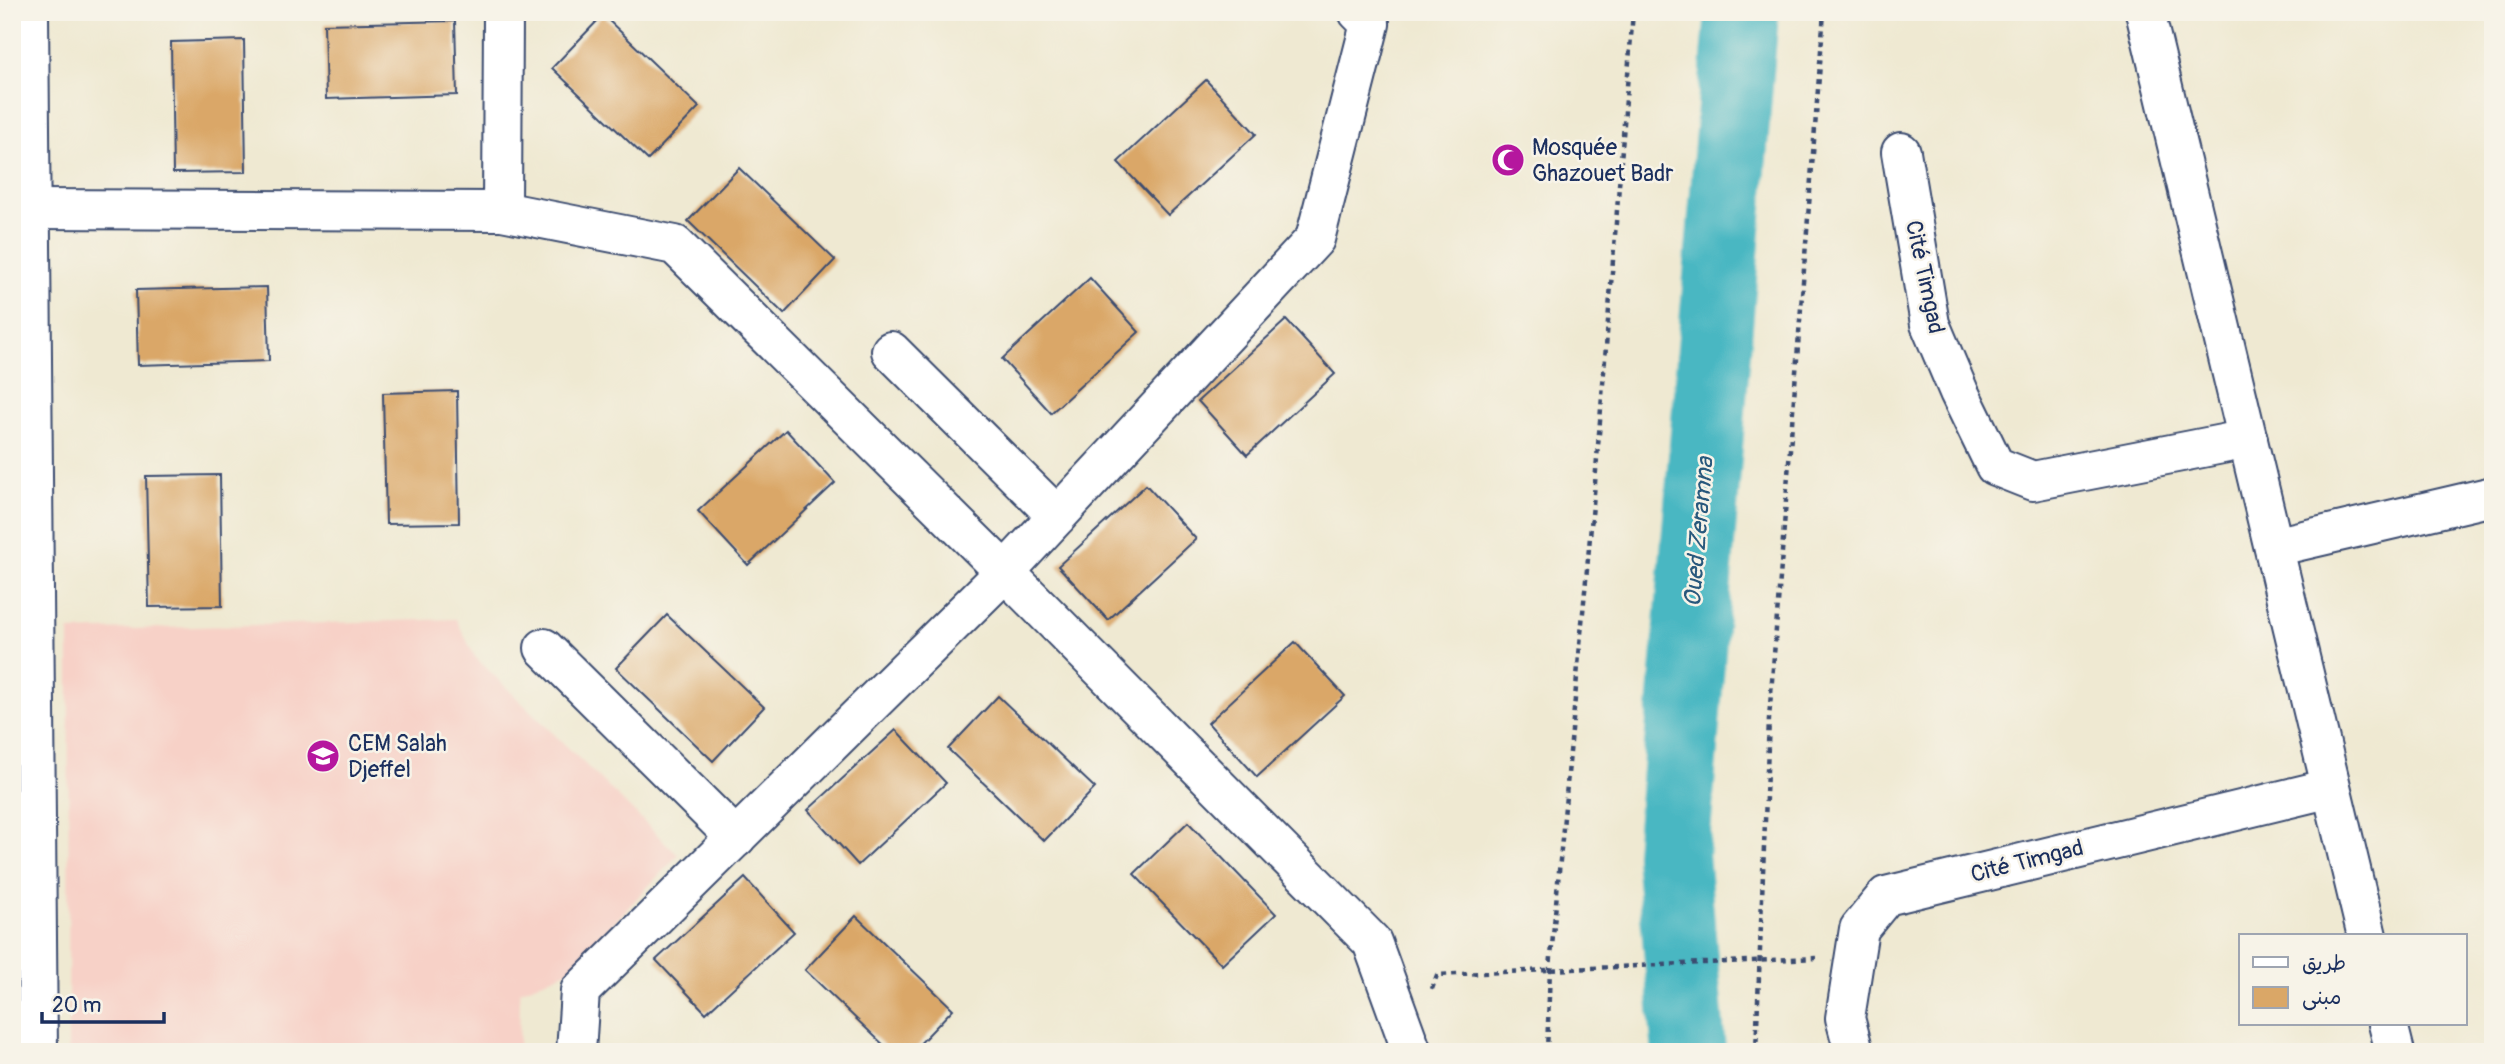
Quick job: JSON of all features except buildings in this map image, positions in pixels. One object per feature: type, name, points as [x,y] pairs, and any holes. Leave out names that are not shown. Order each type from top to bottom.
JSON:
[{"type":"street","points":[[29,12],[31,209],[23,412],[38,1052]]},
{"type":"street","points":[[502,211],[503,12]]},
{"type":"street","points":[[576,1052],[580,991],[1005,572],[1315,239],[1370,24],[1359,12]]},
{"type":"street","points":[[2146,12],[2367,934]]},
{"type":"street","name":"Cité Timgad","points":[[1902,152],[1930,324],[1995,466],[2033,481],[2248,439]]},
{"type":"street","points":[[31,209],[502,211],[675,245],[1005,572],[1372,942],[1408,1051]]},
{"type":"street","points":[[891,351],[1057,516]]},
{"type":"street","points":[[2274,547],[2493,495]]},
{"type":"street","points":[[544,648],[736,838]]},
{"type":"street","name":"Cité Timgad","points":[[1854,1052],[1845,1018],[1859,929],[1886,896],[2331,788]]},
{"type":"street","points":[[2388,1026],[2395,1052]]},
{"type":"path","points":[[1547,1052],[1550,968],[1595,483],[1633,12]]},
{"type":"path","points":[[1756,1052],[1769,719],[1824,12]]},
{"type":"path","points":[[1408,1051],[1437,975],[1855,956]]},
{"type":"shaded area","name":"CEM Salah Djeffel","points":[[456,619],[475,657],[678,855],[569,970],[520,991],[519,1052],[68,1052],[69,631]]},
{"type":"waterway","name":"Oued Zeramna","points":[[1689,1052],[1672,855],[1742,12]]},
{"type":"place","name":"Mosquée Ghazouet Badr","points":[[1508,160]]},
{"type":"place","name":"CEM Salah Djeffel","points":[[323,756]]}]
